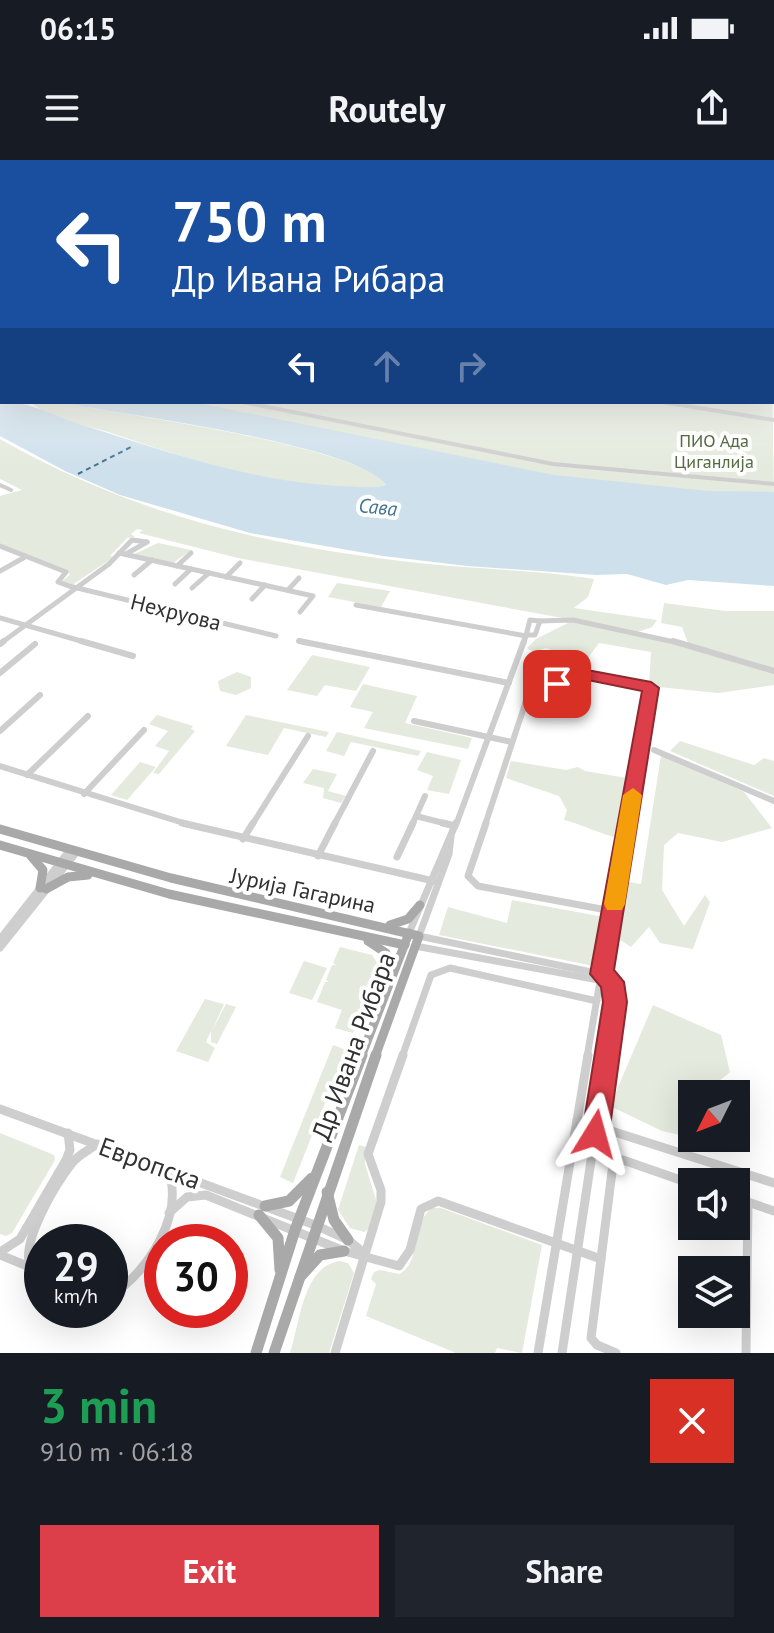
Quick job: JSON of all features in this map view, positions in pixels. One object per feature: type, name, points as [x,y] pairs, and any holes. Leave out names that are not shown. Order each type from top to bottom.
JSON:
[{"type":"main road","name":"Јурија Гагарина","points":[[0,829],[72,852],[260,900],[379,926],[412,940]]},
{"type":"main road","name":"Јурија Гагарина","points":[[0,845],[101,876],[237,911],[359,937],[412,940]]},
{"type":"main road","points":[[25,853],[43,870],[43,889],[73,876],[101,876]]},
{"type":"main road","points":[[379,926],[400,923],[420,905]]},
{"type":"main road","points":[[359,937],[386,953],[390,981]]},
{"type":"main road","name":"Др Ивана Рибара","points":[[256,1353],[297,1225],[390,981],[412,940]]},
{"type":"main road","name":"Др Ивана Рибара","points":[[274,1353],[412,940]]},
{"type":"main road","points":[[278,1285],[281,1267],[278,1238],[262,1210],[289,1201],[319,1170]]},
{"type":"main road","points":[[292,1293],[307,1267],[318,1256],[346,1245],[334,1220],[327,1190]]},
{"type":"street","points":[[253,404],[553,464],[667,477],[774,484]]},
{"type":"street","points":[[674,404],[774,420]]},
{"type":"street","points":[[0,485],[11,490],[0,494]]},
{"type":"street","points":[[0,644],[122,554],[147,542],[134,539],[122,554]]},
{"type":"street","points":[[0,546],[66,572],[58,582],[76,588]]},
{"type":"street","name":"Нехруова","points":[[177,566],[191,553]]},
{"type":"street","name":"Нехруова","points":[[122,554],[288,590]]},
{"type":"street","points":[[0,571],[25,557]]},
{"type":"street","name":"Нехруова","points":[[134,575],[152,560]]},
{"type":"street","points":[[226,577],[240,563]]},
{"type":"street","name":"Нехруова","points":[[175,584],[191,569]]},
{"type":"street","name":"Нехруова","points":[[192,588],[209,573]]},
{"type":"street","points":[[299,578],[288,590],[313,596],[300,612]]},
{"type":"street","name":"Нехруова","points":[[252,599],[265,585]]},
{"type":"street","name":"Нехруова","points":[[76,588],[276,636]]},
{"type":"street","points":[[356,605],[526,636]]},
{"type":"street","points":[[0,618],[133,656]]},
{"type":"street","name":"Др Ивана Рибара","points":[[412,940],[509,683],[526,636],[524,632],[529,620],[540,621],[535,635],[526,636]]},
{"type":"street","points":[[540,621],[573,620],[647,634],[688,643],[774,671]]},
{"type":"street","points":[[299,641],[509,683]]},
{"type":"street","points":[[1,672],[35,644]]},
{"type":"street","points":[[538,1353],[651,688],[584,675],[528,695],[469,869],[471,882],[613,911]]},
{"type":"street","points":[[0,731],[40,695]]},
{"type":"street","points":[[27,775],[88,716]]},
{"type":"street","points":[[414,721],[512,742]]},
{"type":"street","points":[[84,794],[144,730]]},
{"type":"street","name":"Јурија Гагарина","points":[[243,839],[308,736]]},
{"type":"street","points":[[654,750],[774,801]]},
{"type":"street","name":"Јурија Гагарина","points":[[318,856],[373,751]]},
{"type":"street","name":"Јурија Гагарина","points":[[0,766],[84,794],[243,839],[434,881]]},
{"type":"street","points":[[397,857],[425,796]]},
{"type":"street","points":[[416,816],[455,826]]},
{"type":"street","points":[[0,948],[72,852]]},
{"type":"street","name":"Др Ивана Рибара","points":[[412,940],[420,905],[434,881]]},
{"type":"street","points":[[0,939],[43,889]]},
{"type":"street","name":"Јурија Гагарина","points":[[412,940],[604,978]]},
{"type":"street","name":"Др Ивана Рибара","points":[[335,1353],[382,1198],[368,1154],[431,975],[450,968],[597,1001]]},
{"type":"street","points":[[562,1353],[613,1019],[614,989],[604,978]]},
{"type":"street","name":"Европска","points":[[0,1109],[168,1170],[297,1225]]},
{"type":"street","points":[[577,1120],[774,1183]]},
{"type":"street","points":[[24,1264],[0,1253],[20,1239],[66,1160],[70,1150],[68,1133]]},
{"type":"street","points":[[38,1224],[73,1161],[97,1144]]},
{"type":"street","points":[[616,1353],[597,1345],[591,1338],[615,1162],[623,1160],[678,1179]]},
{"type":"street","points":[[128,1283],[141,1274],[169,1213],[175,1192],[168,1170]]},
{"type":"street","name":"Европска","points":[[169,1213],[187,1197],[199,1195],[262,1210]]},
{"type":"street","points":[[297,1225],[393,1265],[404,1263],[419,1210],[432,1201],[601,1259]]},
{"type":"street","points":[[750,1203],[774,1211]]},
{"type":"street","points":[[746,1353],[747,1240]]},
{"type":"green space","points":[[33,404],[69,404],[286,444],[367,471],[386,485],[319,487],[282,482],[169,452],[66,420]]},
{"type":"green space","name":"ПИО Ада Циганлија","points":[[177,404],[773,404],[774,499],[570,486]]},
{"type":"green space","points":[[0,439],[100,488],[202,523],[362,556],[594,579],[588,597],[574,608],[657,620],[652,627],[638,632],[238,558],[139,533],[143,530],[137,529],[131,534],[135,537],[127,538],[110,556],[114,557],[72,585],[62,581],[70,575],[68,572],[0,545],[0,496],[22,490],[0,479]]},
{"type":"green space","points":[[158,543],[191,550],[173,563],[132,555]]},
{"type":"green space","points":[[337,583],[390,591],[381,607],[328,597]]},
{"type":"green space","points":[[664,603],[726,611],[774,611],[774,685],[718,693],[649,686],[651,652],[599,643],[584,663],[561,675],[556,672],[566,665],[561,654],[546,648],[533,652],[527,648],[536,639],[570,622],[688,643],[682,627],[661,623]]},
{"type":"green space","points":[[312,655],[370,667],[356,691],[325,685],[317,696],[287,690]]},
{"type":"green space","points":[[237,672],[251,677],[251,688],[236,695],[220,691],[218,681]]},
{"type":"green space","points":[[363,684],[417,696],[405,723],[472,738],[468,749],[364,728],[373,712],[350,707]]},
{"type":"green space","points":[[157,715],[193,726],[191,729],[195,731],[159,774],[153,773],[169,751],[155,746],[168,731],[149,724]]},
{"type":"green space","points":[[246,715],[329,732],[326,737],[284,728],[268,755],[226,746]]},
{"type":"green space","points":[[337,732],[421,751],[418,756],[351,742],[344,756],[326,751]]},
{"type":"green space","points":[[680,741],[754,765],[764,758],[774,761],[774,796],[670,751]]},
{"type":"green space","points":[[427,752],[461,760],[449,794],[427,790],[433,776],[417,770]]},
{"type":"green space","points":[[661,755],[744,792],[772,828],[722,842],[678,833],[664,845],[662,890],[684,926],[705,895],[710,902],[693,949],[660,943],[649,927],[631,947],[614,936],[623,881],[641,884]]},
{"type":"green space","points":[[511,761],[566,770],[578,767],[627,778],[619,838],[564,820],[567,810],[559,796],[506,778]]},
{"type":"green space","points":[[140,762],[156,767],[127,800],[111,795]]},
{"type":"green space","points":[[313,769],[337,774],[328,791],[346,796],[341,803],[323,798],[324,788],[303,783]]},
{"type":"green space","points":[[512,900],[604,917],[594,966],[439,935],[448,907],[507,923]]},
{"type":"green space","points":[[340,947],[372,955],[379,966],[353,1033],[335,1028],[342,1010],[317,1002],[325,982],[329,982],[326,980],[332,965],[336,965],[333,963]]},
{"type":"green space","points":[[304,961],[327,968],[312,1000],[289,993]]},
{"type":"green space","points":[[205,999],[224,1004],[212,1031],[226,1004],[236,1007],[217,1044],[211,1042],[211,1031],[206,1042],[215,1048],[208,1062],[176,1051]]},
{"type":"green space","points":[[653,1005],[721,1035],[730,1072],[720,1080],[678,1080],[678,1135],[662,1131],[610,1106]]},
{"type":"green space","points":[[333,1045],[346,1050],[293,1183],[280,1177]]},
{"type":"green space","points":[[0,1133],[54,1155],[55,1160],[12,1233],[6,1236],[0,1234]]},
{"type":"green space","points":[[359,1145],[366,1147],[365,1164],[377,1203],[369,1229],[364,1232],[350,1228],[338,1210]]},
{"type":"green space","points":[[432,1208],[441,1208],[542,1245],[522,1353],[497,1348],[495,1353],[456,1353],[366,1316],[376,1284],[371,1279],[374,1272],[380,1270],[400,1274],[407,1268],[421,1223]]},
{"type":"green space","points":[[340,1261],[348,1263],[354,1273],[329,1353],[290,1353],[311,1284],[328,1265]]},
{"type":"water","name":"Сава","points":[[0,404],[18,404],[239,471],[304,483],[368,487],[386,485],[366,470],[331,456],[285,444],[69,404],[203,404],[554,475],[708,491],[774,492],[774,586],[688,580],[666,585],[627,574],[596,575],[467,566],[383,556],[250,533],[120,495],[65,471],[0,436]]},
{"type":"ferry route","points":[[78,474],[133,446]]},
{"type":"slow traffic","points":[[615,904],[633,795]]},
{"type":"route","points":[[557,684],[587,675],[651,688],[601,974],[612,982],[615,1002],[595,1134]]}]
